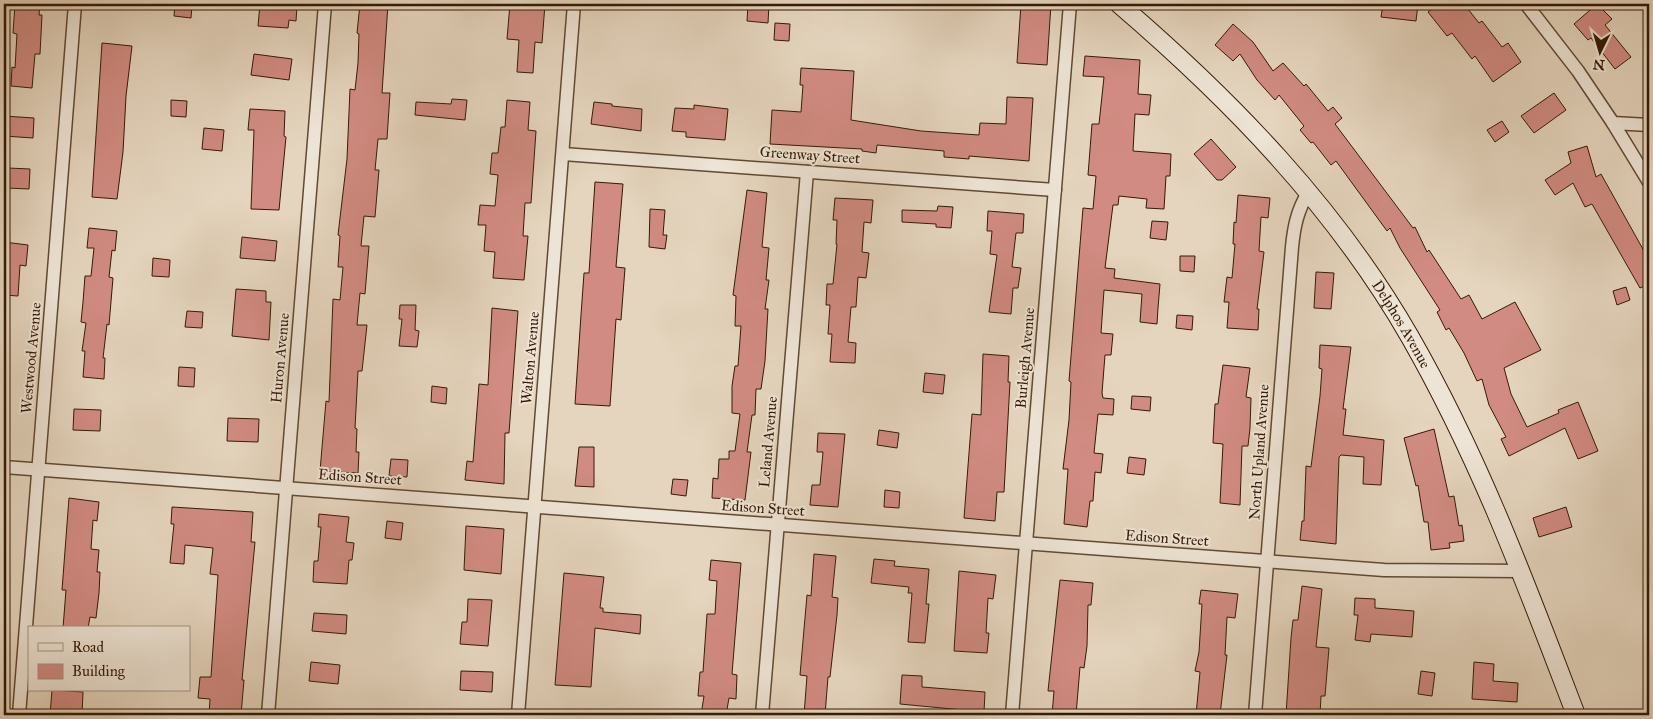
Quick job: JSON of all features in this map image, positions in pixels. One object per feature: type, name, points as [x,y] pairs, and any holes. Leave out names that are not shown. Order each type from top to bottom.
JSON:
[{"type":"street","name":"Westwood Avenue","points":[[19,715],[75,4]]},
{"type":"street","name":"Huron Avenue","points":[[268,715],[325,4]]},
{"type":"street","name":"Walton Avenue","points":[[518,715],[574,4]]},
{"type":"street","name":"Burleigh Avenue","points":[[1012,715],[1070,4]]},
{"type":"street","name":"Delphos Avenue","points":[[1119,4],[1212,87],[1248,124],[1308,193],[1353,251],[1409,335],[1446,402],[1480,473],[1521,571],[1576,715]]},
{"type":"street","points":[[1526,4],[1578,71],[1649,182]]},
{"type":"street","points":[[1613,123],[1649,126]]},
{"type":"street","name":"Greenway Street","points":[[563,154],[1055,190]]},
{"type":"street","name":"Leland Avenue","points":[[762,715],[807,172]]},
{"type":"street","name":"North Upland Avenue","points":[[1255,715],[1293,239],[1297,215],[1308,193]]},
{"type":"street","name":"Edison Street","points":[[4,467],[1267,562],[1384,570],[1521,571]]},
{"type":"building","points":[[15,4],[40,4],[39,15],[42,15],[40,54],[35,54],[32,88],[11,86],[12,67],[15,68],[17,34],[13,33]]},
{"type":"building","points":[[175,4],[192,5],[191,18],[174,16]]},
{"type":"building","points":[[260,4],[297,6],[296,21],[289,20],[288,28],[258,26]]},
{"type":"building","points":[[360,4],[388,4],[382,93],[390,93],[387,139],[378,139],[375,170],[379,170],[375,217],[364,216],[361,246],[369,246],[365,294],[360,293],[357,325],[367,325],[362,371],[358,371],[355,428],[357,429],[356,452],[359,452],[358,473],[320,471],[326,401],[329,402],[333,299],[340,300],[343,267],[338,267],[340,236],[338,235],[347,159],[350,89],[355,90],[358,63],[359,34],[357,33]]},
{"type":"building","points":[[510,4],[545,4],[542,43],[535,42],[533,73],[517,72],[519,40],[507,39]]},
{"type":"building","points":[[748,4],[769,4],[768,23],[747,21]]},
{"type":"building","points":[[1021,4],[1051,4],[1047,65],[1017,63]]},
{"type":"building","points":[[1383,4],[1418,4],[1416,21],[1381,17]]},
{"type":"building","points":[[1438,4],[1464,4],[1479,23],[1482,21],[1502,47],[1508,43],[1521,62],[1493,82],[1475,56],[1472,59],[1452,33],[1447,36],[1428,12]]},
{"type":"building","points":[[1597,4],[1612,19],[1605,25],[1631,57],[1615,69],[1591,38],[1588,40],[1574,24]]},
{"type":"building","points":[[775,23],[790,24],[789,41],[774,40]]},
{"type":"building","points":[[1233,24],[1253,42],[1273,71],[1283,63],[1304,86],[1306,84],[1328,111],[1333,107],[1342,118],[1335,124],[1413,228],[1415,227],[1427,252],[1429,250],[1461,299],[1469,295],[1482,319],[1515,302],[1541,350],[1504,368],[1511,394],[1527,427],[1559,413],[1558,410],[1578,402],[1598,451],[1578,459],[1565,428],[1509,456],[1501,439],[1506,437],[1489,405],[1482,379],[1477,381],[1464,353],[1449,328],[1446,330],[1437,312],[1440,310],[1400,248],[1390,228],[1387,231],[1336,161],[1331,165],[1313,142],[1311,143],[1300,130],[1304,126],[1279,95],[1275,100],[1257,80],[1240,54],[1233,61],[1215,45]]},
{"type":"building","points":[[102,43],[132,46],[117,199],[92,197]]},
{"type":"building","points":[[254,54],[292,59],[289,80],[251,75]]},
{"type":"building","points":[[1085,56],[1140,60],[1138,94],[1151,95],[1149,115],[1135,114],[1133,151],[1171,154],[1170,176],[1166,176],[1164,209],[1146,208],[1147,199],[1119,196],[1118,205],[1113,205],[1105,268],[1115,269],[1114,278],[1160,284],[1157,324],[1140,322],[1142,294],[1104,290],[1101,333],[1113,334],[1111,355],[1105,355],[1102,393],[1103,398],[1114,399],[1113,415],[1098,414],[1094,453],[1103,454],[1101,473],[1095,472],[1093,501],[1090,501],[1087,527],[1064,524],[1068,469],[1063,469],[1069,420],[1071,382],[1069,381],[1083,208],[1093,209],[1096,176],[1088,175],[1092,124],[1099,124],[1104,77],[1083,76]]},
{"type":"building","points":[[801,68],[854,71],[851,120],[921,131],[979,135],[980,123],[1006,124],[1007,97],[1033,98],[1029,161],[969,156],[969,159],[944,157],[944,151],[877,145],[876,153],[862,151],[862,149],[770,144],[772,110],[801,112],[803,85],[800,85]]},
{"type":"building","points":[[1554,93],[1566,110],[1534,133],[1521,116]]},
{"type":"building","points":[[452,99],[467,100],[465,120],[415,115],[416,102],[451,104]]},
{"type":"building","points":[[171,100],[187,101],[186,117],[171,116]]},
{"type":"building","points":[[507,100],[530,102],[528,130],[536,131],[531,203],[525,203],[523,236],[528,236],[524,280],[493,278],[495,252],[484,251],[486,225],[478,225],[480,205],[495,206],[498,175],[490,174],[492,153],[498,153],[501,127],[505,127]]},
{"type":"building","points":[[594,102],[642,109],[641,131],[591,124]]},
{"type":"building","points":[[694,105],[728,109],[725,140],[686,137],[686,132],[672,131],[675,108],[694,109]]},
{"type":"building","points":[[250,109],[285,111],[284,136],[286,137],[279,210],[251,209],[254,130],[248,130]]},
{"type":"building","points":[[4,116],[34,118],[33,138],[4,136]]},
{"type":"building","points":[[1502,121],[1509,132],[1495,142],[1487,130]]},
{"type":"building","points":[[204,128],[224,130],[222,151],[202,149]]},
{"type":"building","points":[[1211,139],[1236,167],[1222,180],[1217,180],[1194,154]]},
{"type":"building","points":[[1587,146],[1596,177],[1601,174],[1649,260],[1649,284],[1640,288],[1592,204],[1585,207],[1573,183],[1555,195],[1545,180],[1571,163],[1568,152]]},
{"type":"building","points":[[8,168],[30,169],[29,189],[7,188]]},
{"type":"building","points":[[595,182],[623,184],[616,267],[625,268],[621,320],[616,319],[610,406],[575,404],[584,273],[589,273]]},
{"type":"building","points":[[747,190],[767,193],[762,247],[769,248],[766,280],[769,280],[765,309],[768,309],[765,361],[761,389],[756,389],[755,415],[752,415],[747,452],[751,452],[745,500],[712,498],[713,478],[718,479],[719,459],[729,459],[729,451],[735,451],[740,414],[732,413],[732,386],[735,366],[738,366],[741,326],[735,326],[736,296],[733,295]]},
{"type":"building","points":[[1238,195],[1270,198],[1268,218],[1261,217],[1259,251],[1264,252],[1257,309],[1259,309],[1258,330],[1227,328],[1229,302],[1224,302],[1227,277],[1232,278],[1235,244],[1233,244],[1234,222],[1236,223]]},
{"type":"building","points":[[835,198],[873,200],[871,223],[864,222],[862,252],[869,253],[866,278],[858,277],[856,307],[851,307],[848,342],[856,343],[855,363],[830,362],[832,334],[828,334],[830,305],[826,305],[827,284],[833,284],[837,244],[837,220],[833,220]]},
{"type":"building","points":[[938,206],[953,207],[951,228],[936,227],[936,224],[902,222],[902,210],[937,211]]},
{"type":"building","points":[[650,209],[665,210],[663,235],[667,235],[665,249],[649,247]]},
{"type":"building","points":[[988,211],[1024,214],[1023,233],[1016,233],[1012,267],[1021,268],[1018,288],[1013,288],[1011,314],[989,312],[997,255],[990,254],[992,231],[987,231]]},
{"type":"building","points":[[1152,221],[1168,222],[1166,240],[1150,238]]},
{"type":"building","points":[[89,228],[117,231],[115,251],[112,250],[109,277],[113,278],[109,325],[107,324],[103,358],[105,358],[104,379],[83,377],[85,351],[82,351],[86,323],[81,322],[85,276],[91,276],[94,248],[87,248]]},
{"type":"building","points":[[242,237],[277,241],[275,261],[240,258]]},
{"type":"building","points":[[4,242],[28,245],[26,266],[20,265],[18,296],[4,295]]},
{"type":"building","points":[[1180,256],[1195,256],[1194,272],[1180,271]]},
{"type":"building","points":[[153,258],[170,260],[169,277],[152,276]]},
{"type":"building","points":[[1316,272],[1334,273],[1331,309],[1314,308]]},
{"type":"building","points":[[1626,287],[1630,300],[1617,305],[1613,291]]},
{"type":"building","points":[[236,289],[266,291],[266,302],[271,302],[269,340],[232,336]]},
{"type":"building","points":[[400,305],[416,305],[415,330],[419,331],[417,347],[399,346],[402,319],[399,319]]},
{"type":"building","points":[[492,308],[518,311],[509,433],[505,433],[504,484],[465,480],[467,461],[473,462],[479,384],[488,385]]},
{"type":"building","points":[[187,311],[203,312],[202,328],[185,327]]},
{"type":"building","points":[[1177,315],[1193,316],[1192,330],[1176,328]]},
{"type":"building","points":[[1320,345],[1351,347],[1343,409],[1346,409],[1343,435],[1384,440],[1381,485],[1363,484],[1364,457],[1341,455],[1339,457],[1336,544],[1300,540],[1302,521],[1304,521],[1306,466],[1311,467],[1320,396],[1322,369],[1319,368]]},
{"type":"building","points":[[983,354],[1009,356],[1008,382],[1010,382],[1004,492],[997,492],[995,521],[964,518],[972,414],[981,415]]},
{"type":"building","points":[[1223,365],[1250,368],[1246,397],[1251,398],[1250,428],[1248,446],[1242,446],[1240,505],[1220,503],[1223,444],[1213,443],[1215,404],[1218,404]]},
{"type":"building","points":[[179,367],[195,368],[194,387],[178,386]]},
{"type":"building","points":[[925,373],[945,375],[943,394],[923,392]]},
{"type":"building","points":[[432,386],[447,388],[446,404],[431,402]]},
{"type":"building","points":[[1132,396],[1151,397],[1150,411],[1131,409]]},
{"type":"building","points":[[74,409],[101,410],[100,431],[73,430]]},
{"type":"building","points":[[228,418],[259,419],[258,442],[227,441]]},
{"type":"building","points":[[1434,429],[1449,497],[1454,496],[1459,526],[1462,525],[1464,541],[1449,543],[1450,548],[1431,550],[1428,522],[1424,522],[1418,485],[1416,486],[1404,438]]},
{"type":"building","points":[[879,430],[899,433],[897,448],[877,445]]},
{"type":"building","points":[[818,433],[845,434],[838,507],[810,505],[812,485],[820,485],[823,452],[817,452]]},
{"type":"building","points":[[579,447],[594,447],[594,487],[575,486]]},
{"type":"building","points":[[1129,457],[1146,459],[1144,475],[1127,473]]},
{"type":"building","points":[[391,459],[408,460],[407,477],[389,476]]},
{"type":"building","points":[[673,479],[688,480],[686,496],[671,494]]},
{"type":"building","points":[[885,490],[900,492],[899,508],[884,507]]},
{"type":"building","points":[[69,498],[99,502],[97,521],[93,520],[91,549],[99,550],[97,572],[100,572],[99,593],[96,618],[90,617],[88,626],[63,626],[66,590],[62,590]]},
{"type":"building","points":[[172,507],[253,512],[251,542],[255,542],[242,680],[244,680],[241,715],[209,715],[210,699],[198,698],[200,677],[211,677],[218,575],[210,574],[213,548],[185,545],[184,564],[170,563],[174,524],[171,524]]},
{"type":"building","points":[[1566,507],[1572,527],[1539,537],[1533,518]]},
{"type":"building","points":[[319,514],[349,517],[346,542],[354,543],[352,560],[349,560],[347,584],[313,582],[314,561],[318,561],[321,527],[318,527]]},
{"type":"building","points":[[387,521],[403,523],[401,540],[385,538]]},
{"type":"building","points":[[466,526],[504,529],[501,574],[464,570]]},
{"type":"building","points":[[814,554],[836,556],[832,597],[838,598],[837,615],[830,677],[828,677],[825,715],[804,715],[807,676],[800,675],[807,595],[811,596]]},
{"type":"building","points":[[874,559],[895,561],[894,566],[929,569],[926,604],[929,604],[925,643],[908,642],[912,593],[908,593],[909,587],[871,583]]},
{"type":"building","points":[[711,560],[741,563],[732,674],[737,675],[736,699],[729,698],[726,715],[701,715],[704,696],[698,696],[700,672],[703,672],[707,614],[715,614],[717,581],[709,580]]},
{"type":"building","points":[[959,571],[996,575],[993,599],[988,598],[986,633],[989,633],[987,653],[954,651]]},
{"type":"building","points":[[564,573],[604,577],[600,608],[603,608],[603,612],[641,615],[640,634],[595,628],[591,687],[555,685]]},
{"type":"building","points":[[1060,580],[1093,583],[1091,605],[1088,605],[1087,646],[1084,668],[1080,667],[1076,715],[1052,715],[1054,691],[1048,691]]},
{"type":"building","points":[[1302,586],[1322,589],[1316,647],[1329,648],[1325,696],[1321,696],[1320,715],[1286,715],[1293,620],[1298,620]]},
{"type":"building","points":[[1201,590],[1238,594],[1235,618],[1227,617],[1225,655],[1227,655],[1220,715],[1196,715],[1200,672],[1195,671],[1199,652],[1202,604],[1199,604]]},
{"type":"building","points":[[1355,598],[1375,599],[1375,608],[1414,611],[1412,637],[1371,634],[1370,642],[1355,640],[1358,615],[1354,615]]},
{"type":"building","points":[[468,599],[492,600],[488,646],[460,644],[462,622],[467,622]]},
{"type":"building","points":[[314,613],[347,615],[346,634],[312,631]]},
{"type":"building","points":[[311,662],[340,665],[338,684],[309,681]]},
{"type":"building","points":[[1474,662],[1494,664],[1493,681],[1518,683],[1517,702],[1472,699]]},
{"type":"building","points":[[461,671],[493,672],[492,692],[460,690]]},
{"type":"building","points":[[1421,671],[1435,673],[1432,696],[1418,694]]},
{"type":"building","points":[[902,675],[922,676],[922,687],[985,692],[984,712],[900,704]]},
{"type":"building","points":[[52,692],[83,692],[82,715],[50,715]]}]
